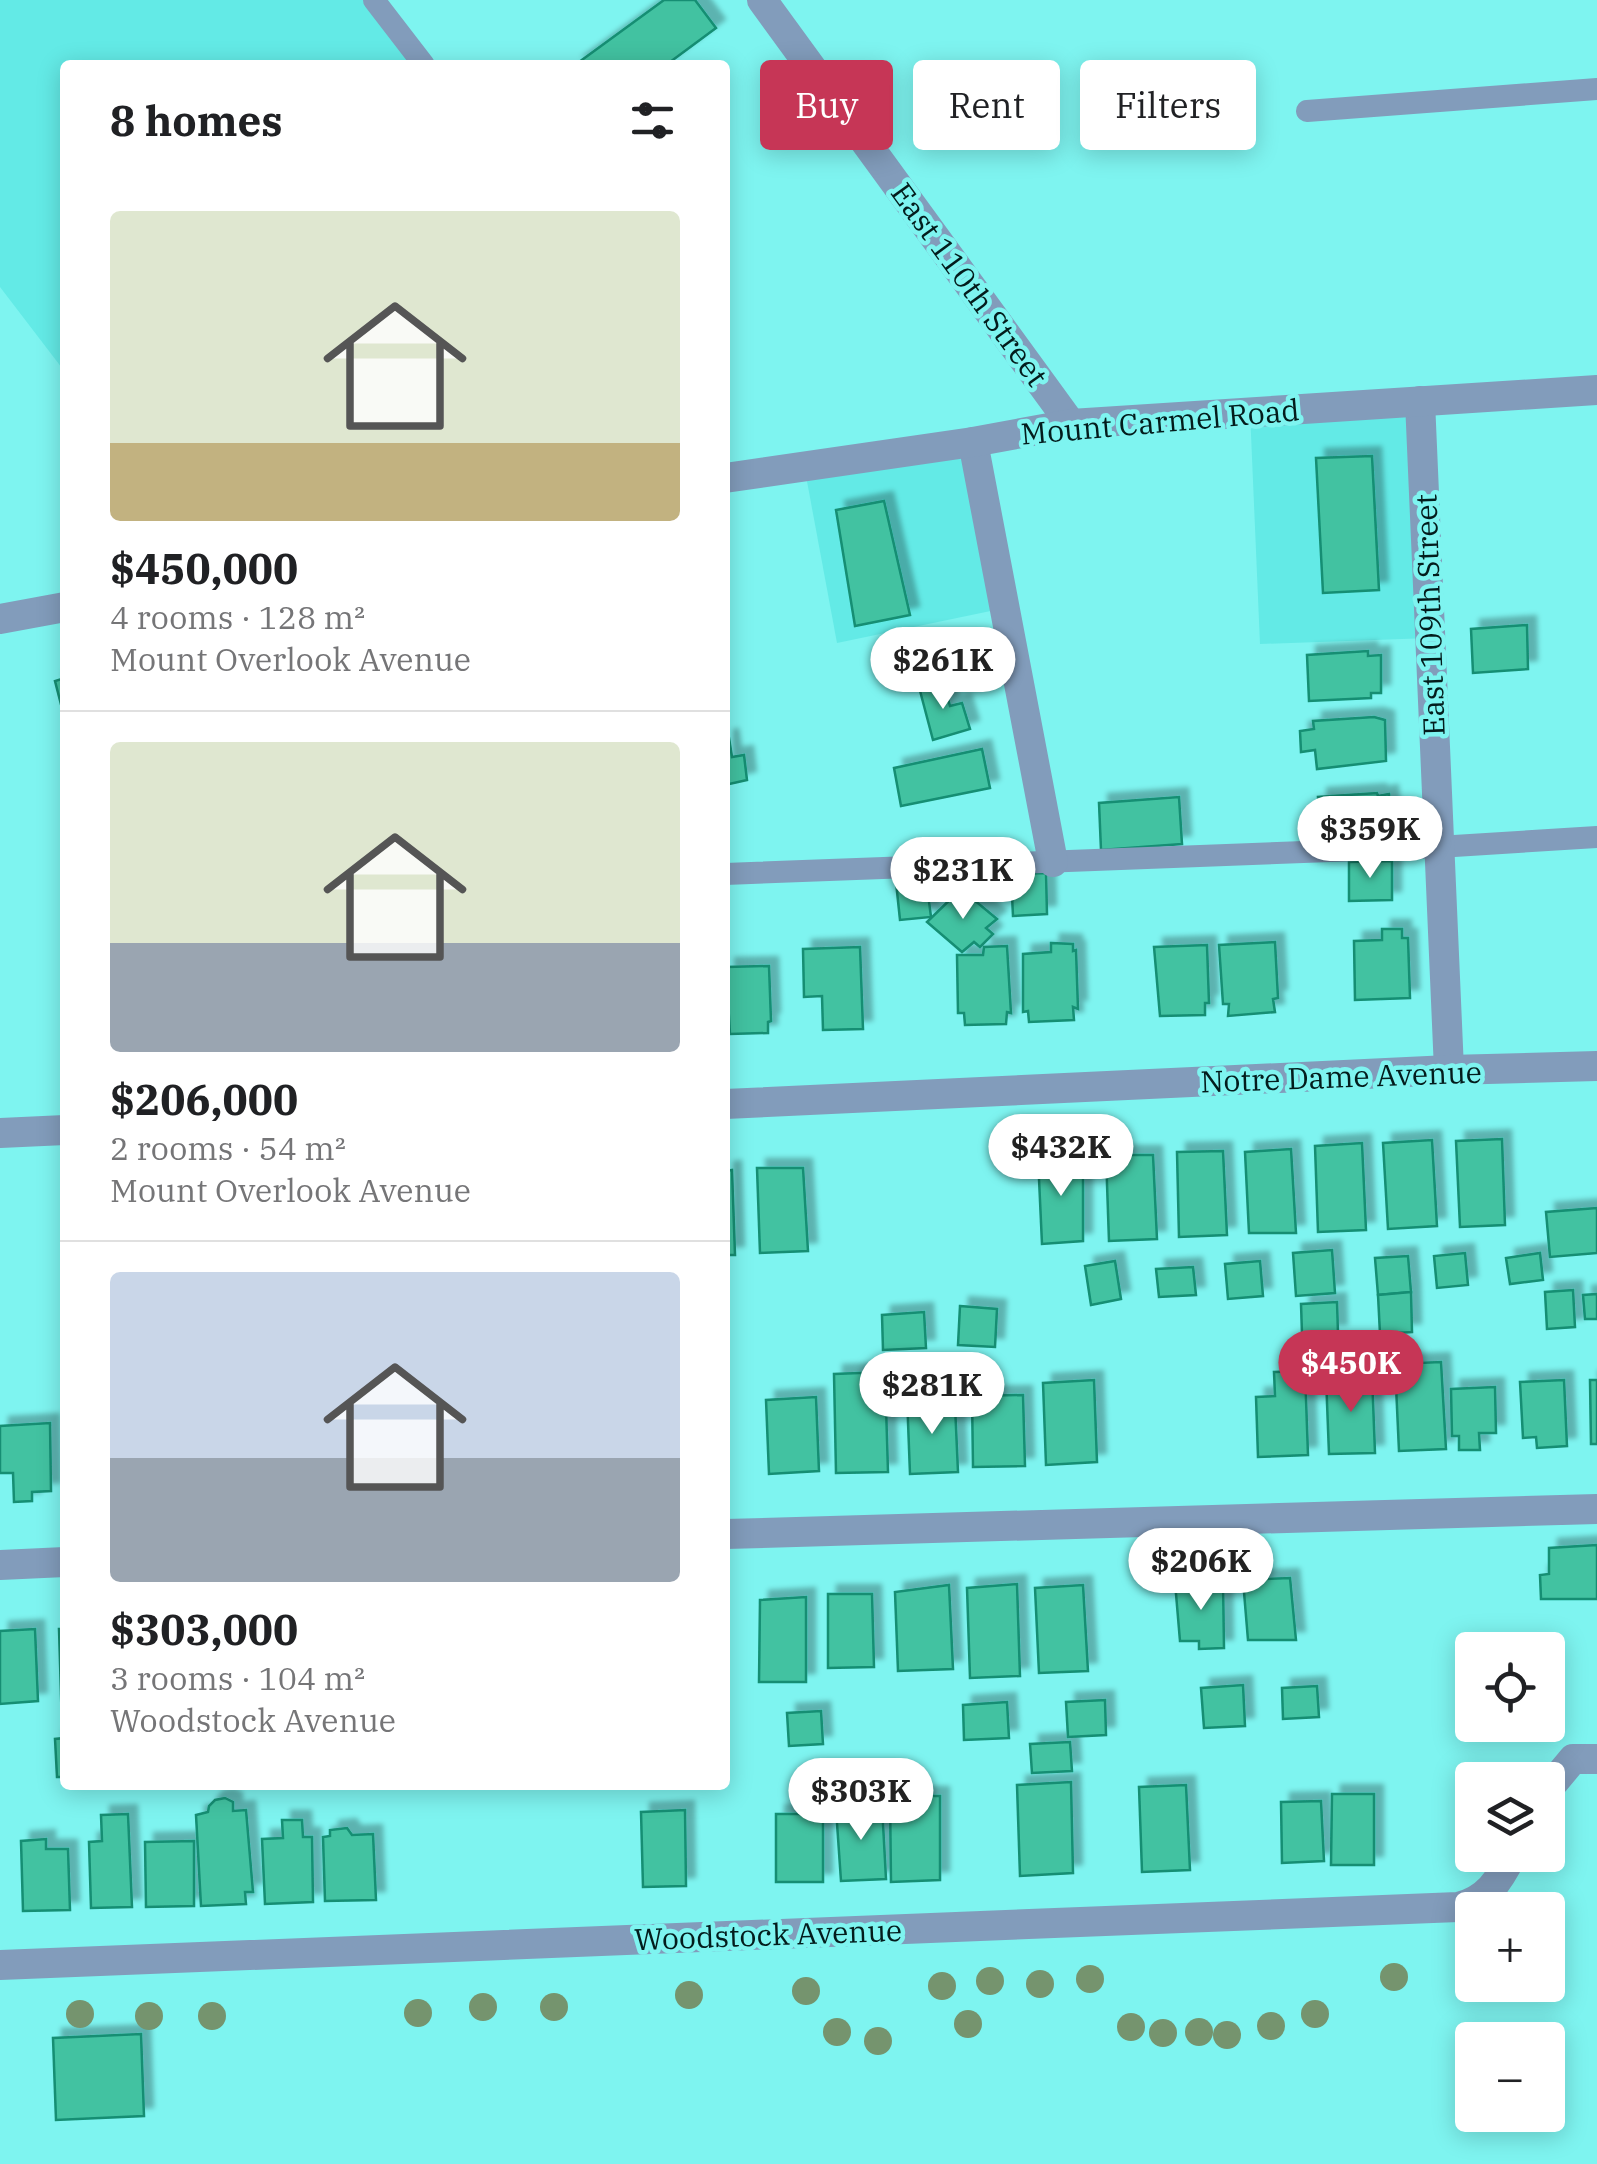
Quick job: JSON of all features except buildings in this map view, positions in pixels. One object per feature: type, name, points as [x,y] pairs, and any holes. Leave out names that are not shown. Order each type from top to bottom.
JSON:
[{"type":"street","name":"East 110th Street","points":[[762,0],[1071,424]]},
{"type":"street","name":"Mount Carmel Road","points":[[730,472],[974,442],[1071,424],[1597,390]]},
{"type":"street","name":"East 109th Street","points":[[1420,401],[1449,1070]]},
{"type":"street","points":[[974,442],[1053,862]]},
{"type":"street","points":[[0,619],[60,608]]},
{"type":"street","name":"Notre Dame Avenue","points":[[730,1104],[1597,1066]]},
{"type":"street","points":[[0,1133],[60,1130]]},
{"type":"street","points":[[730,1534],[1597,1509]]},
{"type":"street","points":[[0,1565],[60,1562]]},
{"type":"street","points":[[1565,1774],[1589,1753]]},
{"type":"street","name":"Woodstock Avenue","points":[[0,1965],[1458,1907],[1489,1893],[1502,1872]]},
{"type":"lane","points":[[374,0],[420,60]]},
{"type":"lane","points":[[1307,111],[1597,90]]},
{"type":"lane","points":[[730,874],[1597,838]]},
{"type":"shaded area","points":[[0,0],[374,0],[420,60],[60,60],[60,365],[0,287]]},
{"type":"shaded area","points":[[1420,401],[1430,638],[1260,644],[1250,411]]},
{"type":"shaded area","points":[[973,442],[1005,608],[837,643],[804,465]]}]
